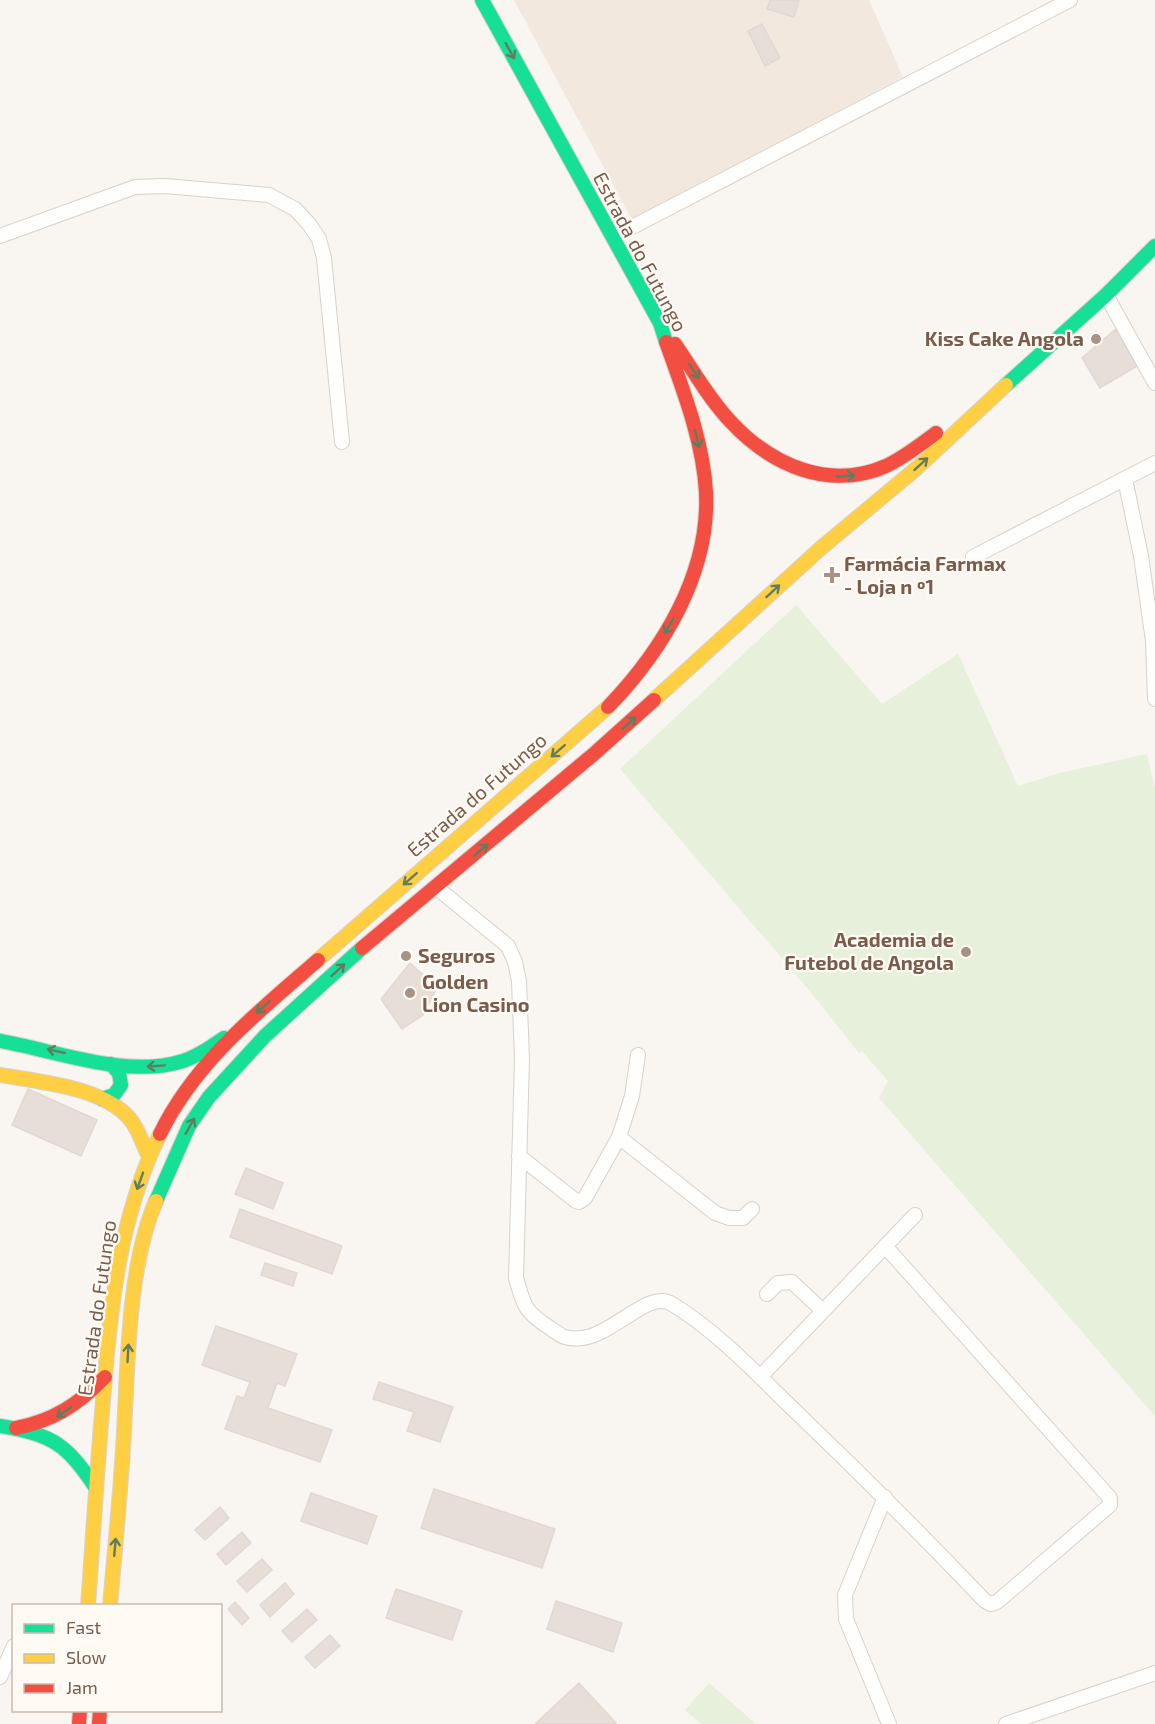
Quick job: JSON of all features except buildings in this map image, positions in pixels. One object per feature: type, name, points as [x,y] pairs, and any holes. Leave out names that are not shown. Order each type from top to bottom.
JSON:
[{"type":"main road","name":"Estrada do Futungo","points":[[88,1604],[105,1377],[119,1258],[133,1200],[149,1157],[168,1117],[188,1086],[215,1053],[245,1023],[602,713],[633,681],[673,621],[687,594],[697,564],[706,493],[701,456],[692,417],[660,323],[482,0]]},
{"type":"main road","name":"Estrada do Futungo","points":[[110,1604],[129,1344],[139,1261],[153,1208],[176,1153],[189,1126],[209,1097],[265,1036],[346,962],[437,888],[595,753],[821,548],[917,468],[1106,295],[1155,246]]},
{"type":"main road","points":[[1106,295],[1155,257]]},
{"type":"main road","points":[[660,323],[722,412],[748,439],[765,453],[789,466],[826,476],[877,470],[897,460],[1026,366]]},
{"type":"main road","points":[[0,1041],[41,1047],[111,1064],[151,1066],[182,1062],[216,1044],[245,1023]]},
{"type":"main road","points":[[102,1099],[114,1095],[121,1085],[119,1073],[111,1064]]},
{"type":"main road","points":[[0,1075],[52,1084],[116,1105],[129,1118],[149,1157]]},
{"type":"main road","points":[[7,1427],[35,1425],[56,1418],[89,1394],[105,1377]]},
{"type":"main road","points":[[7,1427],[59,1444],[76,1461],[96,1488]]},
{"type":"street","points":[[613,237],[1070,0]]},
{"type":"street","points":[[0,236],[135,187],[165,186],[269,195],[295,208],[319,239],[324,258],[342,442]]},
{"type":"street","points":[[1106,295],[1155,383]]},
{"type":"street","points":[[973,557],[1155,463]]},
{"type":"street","points":[[1125,479],[1141,556],[1153,641],[1155,699]]},
{"type":"street","points":[[437,888],[508,946],[519,981],[522,1059],[516,1278],[524,1306],[533,1317],[564,1337],[581,1339],[597,1335],[647,1304],[658,1300],[670,1302],[718,1338],[760,1377],[885,1497],[991,1604],[997,1602],[1111,1502],[1110,1498],[885,1246]]},
{"type":"street","points":[[519,1156],[579,1202],[585,1198],[619,1137],[632,1096],[638,1054]]},
{"type":"street","points":[[619,1137],[715,1213],[729,1218],[743,1218],[752,1209]]},
{"type":"street","points":[[760,1377],[915,1215]]},
{"type":"street","points":[[767,1294],[778,1283],[792,1282],[823,1311]]},
{"type":"street","points":[[885,1497],[845,1595],[844,1608],[846,1619],[889,1724]]},
{"type":"street","points":[[0,1677],[12,1650]]},
{"type":"street","points":[[1006,1724],[1155,1673]]},
{"type":"shaded area","points":[[514,0],[869,0],[903,77],[632,220]]},
{"type":"green space","name":"Academia de Futebol de Angola","points":[[796,605],[882,704],[958,654],[1018,786],[1060,773],[1147,754],[1155,789],[1155,1416],[879,1098],[888,1081],[862,1051],[859,1053],[809,990],[620,769]]},
{"type":"green space","points":[[709,1683],[756,1724],[701,1724],[685,1710]]},
{"type":"traffic: fast","points":[[482,0],[660,323],[666,342]]},
{"type":"traffic: fast","points":[[1006,385],[1106,295],[1155,246]]},
{"type":"traffic: fast","points":[[156,1201],[189,1126],[209,1097],[265,1036],[362,948]]},
{"type":"traffic: fast","points":[[0,1041],[92,1062],[139,1067],[161,1066],[183,1061],[224,1038]]},
{"type":"traffic: fast","points":[[102,1099],[114,1095],[121,1085],[119,1073],[111,1064]]},
{"type":"traffic: fast","points":[[0,1426],[34,1433],[57,1444],[76,1461],[96,1488]]},
{"type":"traffic: slow","points":[[654,700],[821,548],[917,468],[1006,385]]},
{"type":"traffic: slow","points":[[318,960],[608,707]]},
{"type":"traffic: slow","points":[[0,1075],[70,1088],[104,1100],[118,1108],[130,1119],[149,1157]]},
{"type":"traffic: slow","points":[[88,1604],[113,1298],[135,1198],[160,1134]]},
{"type":"traffic: slow","points":[[110,1604],[131,1314],[140,1255],[156,1201]]},
{"type":"traffic: jam","points":[[608,707],[647,661],[679,609],[700,552],[705,522],[706,492],[697,434],[666,342]]},
{"type":"traffic: jam","points":[[675,344],[708,394],[731,422],[764,451],[802,469],[843,476],[865,473],[886,466],[912,451],[936,433]]},
{"type":"traffic: jam","points":[[362,948],[595,753],[654,700]]},
{"type":"traffic: jam","points":[[160,1134],[174,1108],[210,1061],[251,1019],[318,960]]},
{"type":"traffic: jam","points":[[16,1428],[42,1421],[65,1410],[105,1377]]},
{"type":"traffic: jam","points":[[79,1724],[80,1712]]},
{"type":"traffic: jam","points":[[99,1724],[100,1712]]},
{"type":"place","name":"Kiss Cake Angola","points":[[1096,339]]},
{"type":"place","name":"Farmácia Farmax - Loja n º1","points":[[832,575]]},
{"type":"place","name":"Academia de Futebol de Angola","points":[[966,952]]},
{"type":"place","name":"Seguros","points":[[406,956]]},
{"type":"place","name":"Golden Lion Casino","points":[[410,993]]}]
